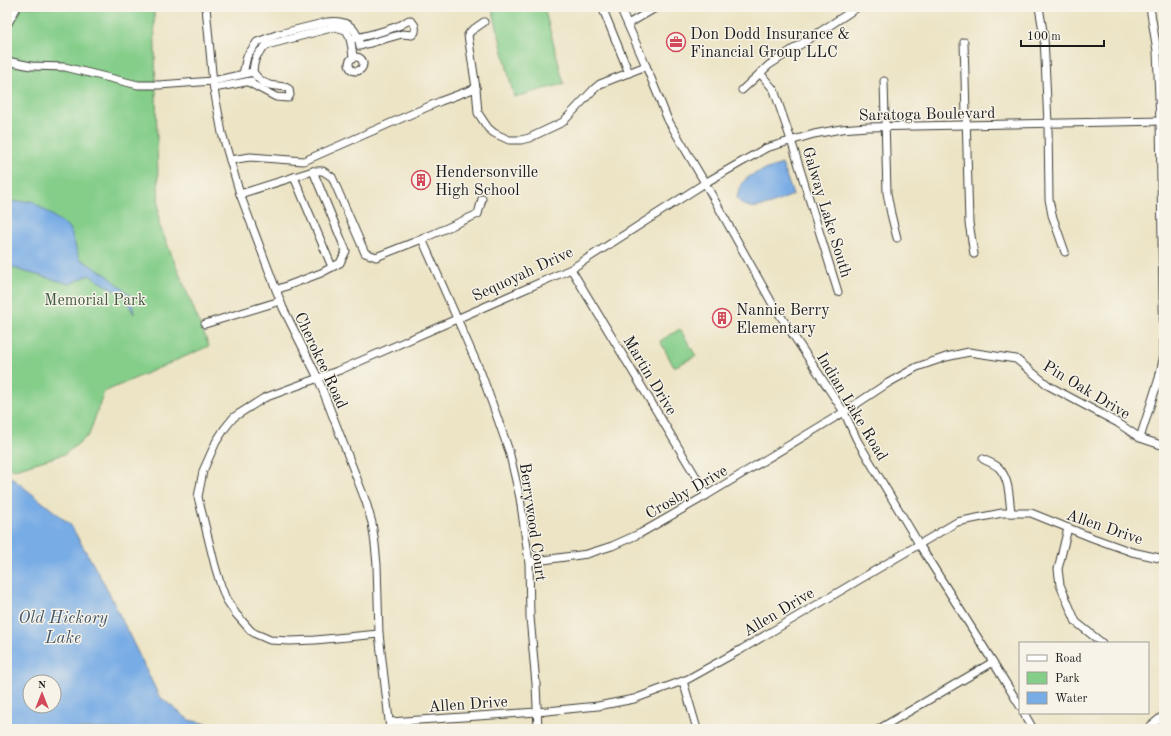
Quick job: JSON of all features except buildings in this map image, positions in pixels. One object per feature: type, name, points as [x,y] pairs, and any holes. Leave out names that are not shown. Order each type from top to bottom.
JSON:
[{"type":"street","points":[[7,25],[18,7]]},
{"type":"street","name":"Cherokee Road","points":[[206,7],[213,84],[222,133],[240,194],[283,308],[318,378],[366,502],[372,523],[377,565],[379,634],[390,726]]},
{"type":"street","points":[[602,7],[629,73]]},
{"type":"street","name":"Indian Lake Road","points":[[620,7],[668,120],[772,303],[844,412],[857,440],[919,545],[1019,704]]},
{"type":"street","points":[[628,24],[657,7]]},
{"type":"street","points":[[742,90],[769,65],[858,7]]},
{"type":"street","points":[[1040,7],[1044,37],[1048,124],[1048,199],[1065,252]]},
{"type":"street","points":[[1140,438],[1159,378],[1164,355],[1162,121],[1158,51],[1150,7]]},
{"type":"street","points":[[350,39],[359,38],[399,26],[409,20],[416,26],[415,32],[412,35],[402,34],[352,48]]},
{"type":"street","points":[[243,74],[247,56],[252,48],[284,36],[316,28],[333,21],[346,22],[354,29],[359,38],[360,46],[356,59],[346,30],[335,28],[316,28]]},
{"type":"street","points":[[484,22],[471,31],[468,35],[478,113],[488,128],[509,140],[529,138],[563,122],[600,84],[646,66]]},
{"type":"street","points":[[964,42],[969,223],[974,254]]},
{"type":"street","points":[[248,82],[276,97],[288,98],[290,95],[289,88],[285,86],[269,85],[258,79],[253,72],[254,62],[262,44]]},
{"type":"street","points":[[7,61],[32,66],[66,67],[138,85],[213,84],[248,82],[258,79]]},
{"type":"street","points":[[213,84],[253,72]]},
{"type":"street","name":"Galway Lake South","points":[[760,73],[774,90],[838,292]]},
{"type":"street","points":[[884,81],[887,193],[890,214],[897,238]]},
{"type":"street","points":[[230,160],[250,157],[304,161],[441,101],[476,88]]},
{"type":"street","name":"Saratoga Boulevard","points":[[705,183],[766,148],[814,134],[841,129],[1162,121]]},
{"type":"street","points":[[240,194],[313,171],[323,171],[332,177],[365,253],[376,257],[422,239],[478,214],[482,199]]},
{"type":"street","points":[[276,290],[321,273],[340,263],[346,251],[313,171]]},
{"type":"street","points":[[294,177],[332,267]]},
{"type":"street","name":"Sequoyah Drive","points":[[379,634],[315,640],[270,640],[256,634],[236,614],[226,599],[221,586],[198,497],[203,470],[216,442],[225,428],[234,417],[264,398],[340,370],[571,269],[705,183]]},
{"type":"street","name":"Berrywood Court","points":[[422,239],[483,380],[509,451],[520,498],[529,562],[530,617],[536,684],[538,729]]},
{"type":"street","name":"Martin Drive","points":[[571,269],[707,495]]},
{"type":"street","points":[[205,324],[277,302]]},
{"type":"street","name":"Pin Oak Drive","points":[[844,412],[888,383],[917,367],[946,357],[969,352],[1016,359],[1049,386],[1118,423],[1140,438],[1164,446]]},
{"type":"street","name":"Crosby Drive","points":[[529,562],[587,554],[612,546],[641,533],[844,412]]},
{"type":"street","points":[[983,459],[998,467],[1004,475],[1007,483],[1011,513]]},
{"type":"street","name":"Allen Drive","points":[[390,726],[598,706],[634,699],[683,681],[742,649],[957,522],[1002,513],[1031,513],[1132,552],[1164,559]]},
{"type":"street","points":[[1068,528],[1058,569],[1060,585],[1076,622],[1101,642]]},
{"type":"street","points":[[879,729],[993,662]]},
{"type":"street","points":[[683,681],[697,729]]},
{"type":"street","points":[[1025,714],[1034,729]]},
{"type":"street","points":[[1147,729],[1164,715]]},
{"type":"green space","name":"Memorial Park","points":[[7,7],[154,7],[159,224],[209,346],[104,392],[89,435],[65,454],[12,470],[7,464]]},
{"type":"green space","points":[[492,7],[544,7],[564,84],[514,97]]},
{"type":"green space","points":[[680,329],[696,356],[674,367],[660,341]]},
{"type":"water","points":[[782,164],[793,195],[756,207],[750,207],[741,203],[737,196],[740,186],[746,179],[755,173]]},
{"type":"water","points":[[32,201],[70,228],[79,258],[108,276],[131,296],[134,314],[124,296],[89,275],[70,284],[22,271],[7,265],[7,202]]},
{"type":"water","name":"Old Hickory Lake","points":[[7,474],[70,524],[105,585],[159,696],[189,720],[228,729],[7,729]]},
{"type":"place","name":"Don Dodd Insurance & Financial Group LLC","points":[[676,42]]},
{"type":"place","name":"Hendersonville High School","points":[[421,180]]},
{"type":"place","name":"Nannie Berry Elementary","points":[[722,318]]}]
